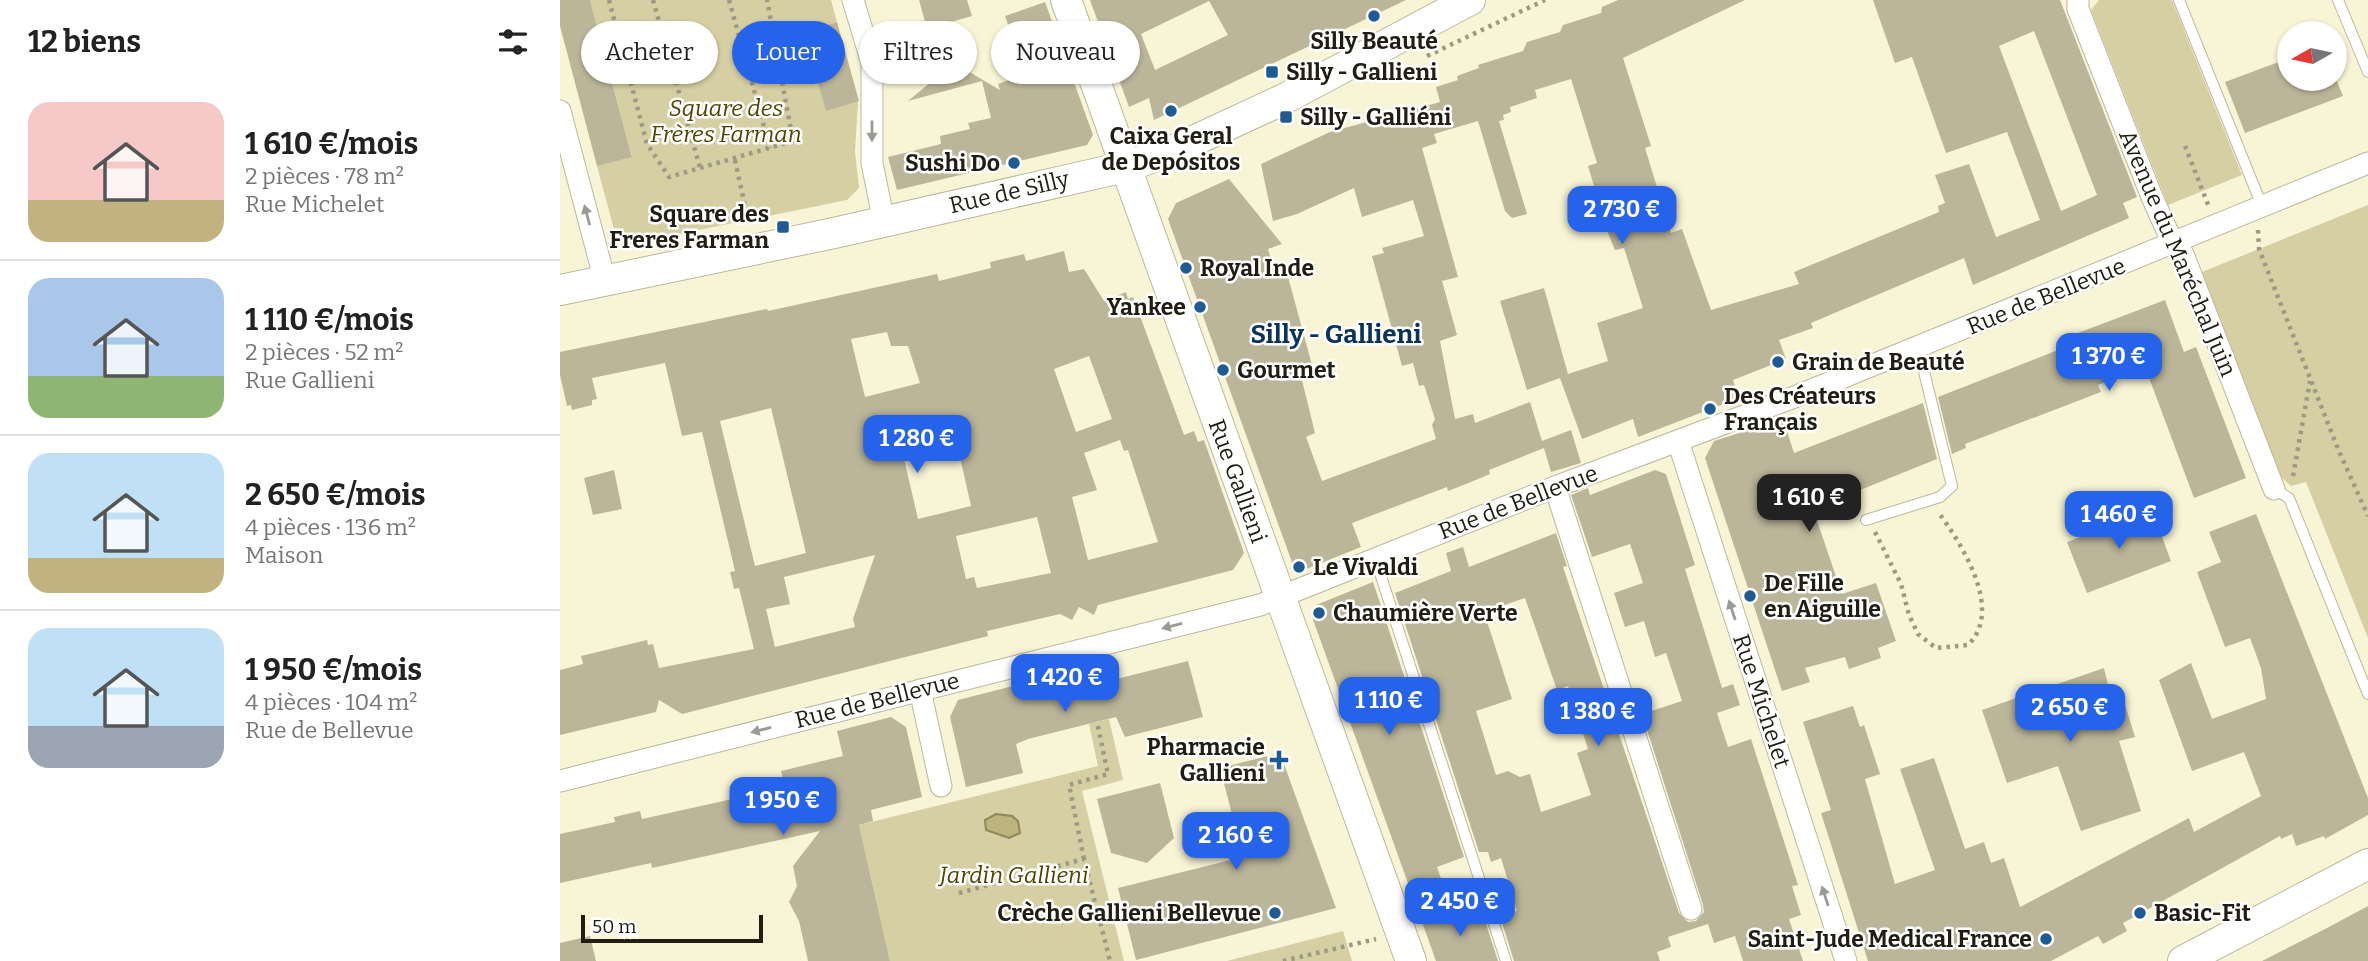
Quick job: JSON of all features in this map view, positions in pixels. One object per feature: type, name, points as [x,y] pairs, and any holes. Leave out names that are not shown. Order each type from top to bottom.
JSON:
[{"type":"street","points":[[853,0],[872,63],[872,163],[884,222]]},
{"type":"street","name":"Rue Gallieni","points":[[1066,0],[1220,443],[1280,597],[1403,939]]},
{"type":"street","name":"Avenue du Maréchal Juin","points":[[2078,0],[2078,9],[2173,244],[2183,254],[2282,493]]},
{"type":"street","name":"Rue de Silly","points":[[560,290],[884,222],[1125,167],[1174,150],[1284,99],[1456,3]]},
{"type":"street","points":[[560,111],[605,281]]},
{"type":"street","name":"Rue de Bellevue","points":[[560,781],[1280,597],[1555,486],[1918,347],[2216,224],[2260,213],[2368,163]]},
{"type":"street","name":"Rue Michelet","points":[[1678,441],[1846,961]]},
{"type":"street","points":[[1555,486],[1691,909]]},
{"type":"street","points":[[920,690],[941,786]]},
{"type":"street","points":[[2183,961],[2368,864]]},
{"type":"lane","points":[[2179,0],[2260,213]]},
{"type":"lane","points":[[2338,0],[2368,72]]},
{"type":"lane","points":[[1866,520],[1929,500],[1949,491],[1952,486],[1918,347]]},
{"type":"lane","name":"Avenue du Maréchal Juin","points":[[2282,493],[2368,694]]},
{"type":"lane","points":[[1374,558],[1506,961]]},
{"type":"lane","points":[[1403,939],[1484,891]]},
{"type":"path","points":[[609,0],[615,21]]},
{"type":"path","points":[[653,0],[659,21]]},
{"type":"path","points":[[729,0],[770,148]]},
{"type":"path","points":[[631,84],[647,144],[669,177],[793,141],[767,0]]},
{"type":"path","points":[[676,84],[700,168]]},
{"type":"path","points":[[2185,146],[2216,224]]},
{"type":"path","points":[[735,160],[748,221]]},
{"type":"path","points":[[2260,213],[2259,249],[2368,516]]},
{"type":"path","points":[[2282,493],[2311,379]]},
{"type":"path","points":[[1866,520],[1882,541],[1918,634],[1936,648],[1968,645],[1978,629],[1981,603],[1973,570],[1929,500]]},
{"type":"path","points":[[1097,722],[1108,774],[1069,785],[1084,859],[1110,961]]},
{"type":"path","points":[[960,893],[1084,859]]},
{"type":"path","points":[[1283,961],[1403,939]]},
{"type":"green space","name":"Square des Frères Farman","points":[[590,0],[831,0],[837,21],[732,21],[732,84],[818,84],[826,110],[858,101],[855,152],[859,188],[847,200],[630,244],[615,233],[597,166],[632,156],[613,84],[718,84],[718,21],[596,21]]},
{"type":"green space","points":[[2099,0],[2172,0],[2242,175],[2168,205],[2091,10]]},
{"type":"green space","points":[[2368,205],[2368,638],[2306,482],[2291,486],[2271,468],[2197,274]]},
{"type":"green space","name":"Jardin Gallieni","points":[[1109,719],[1123,780],[1082,791],[1124,961],[890,961],[859,825],[1098,766],[1089,724]]},
{"type":"green space","points":[[1343,931],[1352,961],[1227,961]]},
{"type":"shaded area","points":[[996,814],[1012,816],[1018,821],[1020,833],[1009,838],[986,830],[985,820]]},
{"type":"building","points":[[560,0],[590,0],[596,21],[581,21],[581,84],[612,84],[632,157],[597,166],[560,26]]},
{"type":"building","points":[[919,0],[967,0],[972,16],[955,21],[925,21]]},
{"type":"building","points":[[1090,0],[1406,0],[1154,120],[1149,98],[1129,107],[1121,84],[1140,84],[1140,21],[1098,21]],"holes":[[[1209,1],[1228,35],[1155,70],[1141,34]]]},
{"type":"building","points":[[1618,0],[1745,0],[1623,58],[1651,146],[1645,148],[1671,233],[1682,229],[1711,310],[1799,284],[1794,272],[1939,212],[1938,206],[1945,203],[1935,175],[1969,164],[1996,237],[2040,220],[2007,132],[1946,153],[1912,57],[1895,63],[1873,0],[2060,0],[2137,197],[2123,203],[2129,218],[1973,285],[1964,258],[1811,323],[1813,328],[1779,340],[1786,359],[1733,380],[1740,403],[1731,407],[1734,400],[1638,437],[1633,419],[1582,439],[1560,378],[1527,390],[1500,301],[1544,288],[1568,374],[1608,361],[1597,323],[1643,308],[1624,248],[1615,250],[1609,236],[1588,166],[1597,163],[1571,79],[1535,90],[1537,98],[1510,107],[1511,112],[1503,115],[1504,120],[1499,121],[1527,214],[1512,218],[1505,211],[1478,121],[1434,134],[1437,143],[1422,148],[1458,277],[1442,281],[1457,335],[1440,341],[1455,419],[1473,414],[1475,423],[1530,402],[1542,441],[1571,430],[1581,463],[1551,472],[1544,448],[1489,470],[1490,474],[1466,484],[1448,491],[1447,487],[1352,523],[1361,547],[1304,570],[1293,565],[1168,219],[1176,203],[1229,179],[1282,244],[1268,249],[1276,276],[1287,273],[1312,365],[1299,368],[1315,433],[1306,437],[1322,481],[1436,439],[1432,425],[1435,419],[1424,385],[1419,386],[1413,363],[1402,366],[1372,256],[1384,253],[1382,248],[1424,236],[1413,200],[1362,217],[1354,188],[1297,214],[1273,221],[1261,164],[1330,132],[1440,102],[1436,87],[1458,80],[1457,76],[1479,68],[1478,65],[1523,51],[1527,42],[1560,32],[1563,25],[1601,13],[1602,7]],"holes":[[[2034,31],[2097,195],[2061,211],[1999,46]]]},
{"type":"building","points":[[1045,2],[1052,21],[1007,21],[1005,16]]},
{"type":"building","points":[[845,51],[859,101],[826,111],[818,84],[845,84]]},
{"type":"building","points":[[2277,62],[2277,91],[2341,91],[2343,96],[2245,133],[2225,82]]},
{"type":"building","points":[[977,76],[1000,90],[998,84],[1075,84],[1093,135],[1087,145],[897,190],[888,157],[941,144],[940,136],[970,129],[968,123],[991,118],[982,81],[977,82]]},
{"type":"building","points":[[929,84],[971,84],[908,101]]},
{"type":"building","points":[[1064,251],[1069,272],[1084,269],[1104,301],[1126,292],[1128,299],[1133,297],[1184,435],[1194,431],[1198,442],[1204,440],[1244,553],[1233,570],[1098,605],[1094,615],[1079,607],[1072,620],[1060,614],[987,631],[988,636],[682,714],[659,700],[656,712],[560,735],[560,670],[583,664],[581,656],[647,640],[648,645],[653,644],[659,668],[754,649],[739,588],[734,589],[730,572],[735,571],[702,432],[682,436],[665,363],[592,378],[597,399],[592,400],[592,405],[572,410],[571,405],[567,406],[560,375],[560,352],[937,274],[939,281],[991,268],[990,262],[1024,254],[1026,261]],"holes":[[[887,332],[891,346],[908,346],[920,383],[865,397],[851,339]],[[1089,356],[1112,419],[1076,432],[1054,369]],[[771,408],[806,553],[755,566],[720,421]],[[951,417],[971,506],[918,519],[897,429]],[[1120,440],[1124,451],[1128,450],[1158,542],[1088,560],[1072,497],[1097,490],[1084,453]],[[1037,517],[1051,573],[977,588],[974,577],[966,579],[956,536]],[[875,555],[853,619],[855,627],[775,647],[766,609],[790,604],[784,577]]]},
{"type":"building","points":[[2165,300],[2184,352],[2196,347],[2246,478],[2194,498],[2145,367],[2098,385],[2101,392],[1965,444],[1966,448],[1952,454],[1938,397],[2081,341],[2078,333]]},
{"type":"building","points":[[1923,403],[1937,459],[1813,509],[1842,594],[1876,583],[1896,641],[1878,648],[1881,658],[1849,669],[1845,657],[1805,668],[1810,682],[1782,691],[1705,458],[1714,441],[1783,419],[1794,453]]},
{"type":"building","points":[[614,470],[622,509],[593,515],[584,478]]},
{"type":"building","points":[[1655,470],[1666,474],[1695,565],[1685,569],[1722,688],[1733,684],[1740,705],[1717,713],[1728,747],[1751,739],[1798,885],[1792,886],[1801,915],[1789,919],[1803,961],[1743,961],[1735,936],[1714,943],[1708,924],[1668,937],[1671,947],[1657,952],[1660,961],[1514,961],[1500,916],[1517,911],[1501,858],[1491,862],[1488,852],[1479,852],[1395,593],[1451,571],[1446,553],[1463,547],[1469,567],[1556,533],[1567,566],[1563,567],[1679,913],[1688,922],[1696,921],[1704,912],[1642,714],[1682,701],[1666,653],[1655,657],[1644,621],[1625,627],[1614,593],[1643,583],[1630,544],[1592,557],[1571,495],[1588,488],[1590,495]],"holes":[[[1525,598],[1557,690],[1568,686],[1588,749],[1577,753],[1591,795],[1541,812],[1530,774],[1520,777],[1508,771],[1496,775],[1476,711],[1512,699],[1485,615],[1487,611]]]},
{"type":"building","points":[[2152,510],[2171,561],[2087,593],[2067,542]]},
{"type":"building","points":[[2256,514],[2368,798],[2368,815],[2325,839],[2324,836],[2296,846],[2292,834],[2281,839],[2280,836],[2123,923],[2127,931],[2103,944],[2098,936],[2051,961],[1868,961],[1821,813],[1831,810],[1803,722],[1853,706],[1860,727],[1864,725],[1880,774],[1865,779],[1895,884],[1935,870],[1900,769],[1934,758],[1965,849],[1984,842],[1991,863],[2004,858],[2020,907],[2189,818],[2194,832],[2261,796],[2244,752],[2192,771],[2159,680],[2191,663],[2212,719],[2266,699],[2261,668],[2250,638],[2225,647],[2197,572],[2221,562],[2209,532]]},
{"type":"building","points":[[1373,582],[1464,857],[1437,867],[1447,896],[1417,908],[1311,614],[1316,605]]},
{"type":"building","points":[[1188,661],[1203,717],[1125,737],[1116,717],[1028,739],[1016,744],[1023,773],[966,787],[950,717],[958,700],[1077,670],[1081,688]]},
{"type":"building","points":[[2104,668],[2111,698],[2122,695],[2135,737],[2119,741],[2141,811],[2081,831],[2058,766],[2007,783],[1982,710]]},
{"type":"building","points":[[891,717],[906,727],[922,797],[871,810],[873,821],[859,825],[890,961],[808,961],[799,921],[789,902],[797,886],[793,866],[820,831],[652,868],[651,863],[560,883],[560,834],[615,822],[614,817],[640,811],[642,819],[768,791],[783,779],[781,771],[843,756],[837,731]]},
{"type":"building","points":[[1280,753],[1336,908],[1136,960],[1118,888],[1243,857],[1220,768]]},
{"type":"building","points":[[1160,783],[1174,838],[1147,863],[1111,853],[1097,799]]},
{"type":"building","points":[[2368,906],[2368,961],[2262,961],[2327,928]]},
{"type":"building","points":[[1458,909],[1485,921],[1498,961],[1436,961],[1422,922]]},
{"type":"building","points":[[590,936],[596,961],[560,961],[560,943]]},
{"type":"place","name":"Silly Beauté","points":[[1374,16]]},
{"type":"place","name":"Silly - Gallieni","points":[[1272,72]]},
{"type":"place","name":"Caixa Geral de Depósitos","points":[[1171,111]]},
{"type":"place","name":"Silly - Galliéni","points":[[1286,117]]},
{"type":"place","name":"Sushi Do","points":[[1014,163]]},
{"type":"place","name":"Square des Freres Farman","points":[[783,227]]},
{"type":"place","name":"Royal Inde","points":[[1186,268]]},
{"type":"place","name":"Yankee","points":[[1200,307]]},
{"type":"place","name":"Grain de Beauté","points":[[1778,362]]},
{"type":"place","name":"Gourmet","points":[[1223,370]]},
{"type":"place","name":"Des Créateurs Français","points":[[1710,409]]},
{"type":"place","name":"Le Vivaldi","points":[[1299,567]]},
{"type":"place","name":"De Fille en Aiguille","points":[[1750,596]]},
{"type":"place","name":"Chaumière Verte","points":[[1319,613]]},
{"type":"place","name":"Pharmacie Gallieni","points":[[1279,760]]},
{"type":"place","name":"Crèche Gallieni Bellevue","points":[[1275,913]]},
{"type":"place","name":"Basic-Fit","points":[[2140,913]]},
{"type":"place","name":"Saint-Jude Medical France","points":[[2046,939]]},
{"type":"district","name":"Silly - Gallieni","points":[[1336,334]]}]
